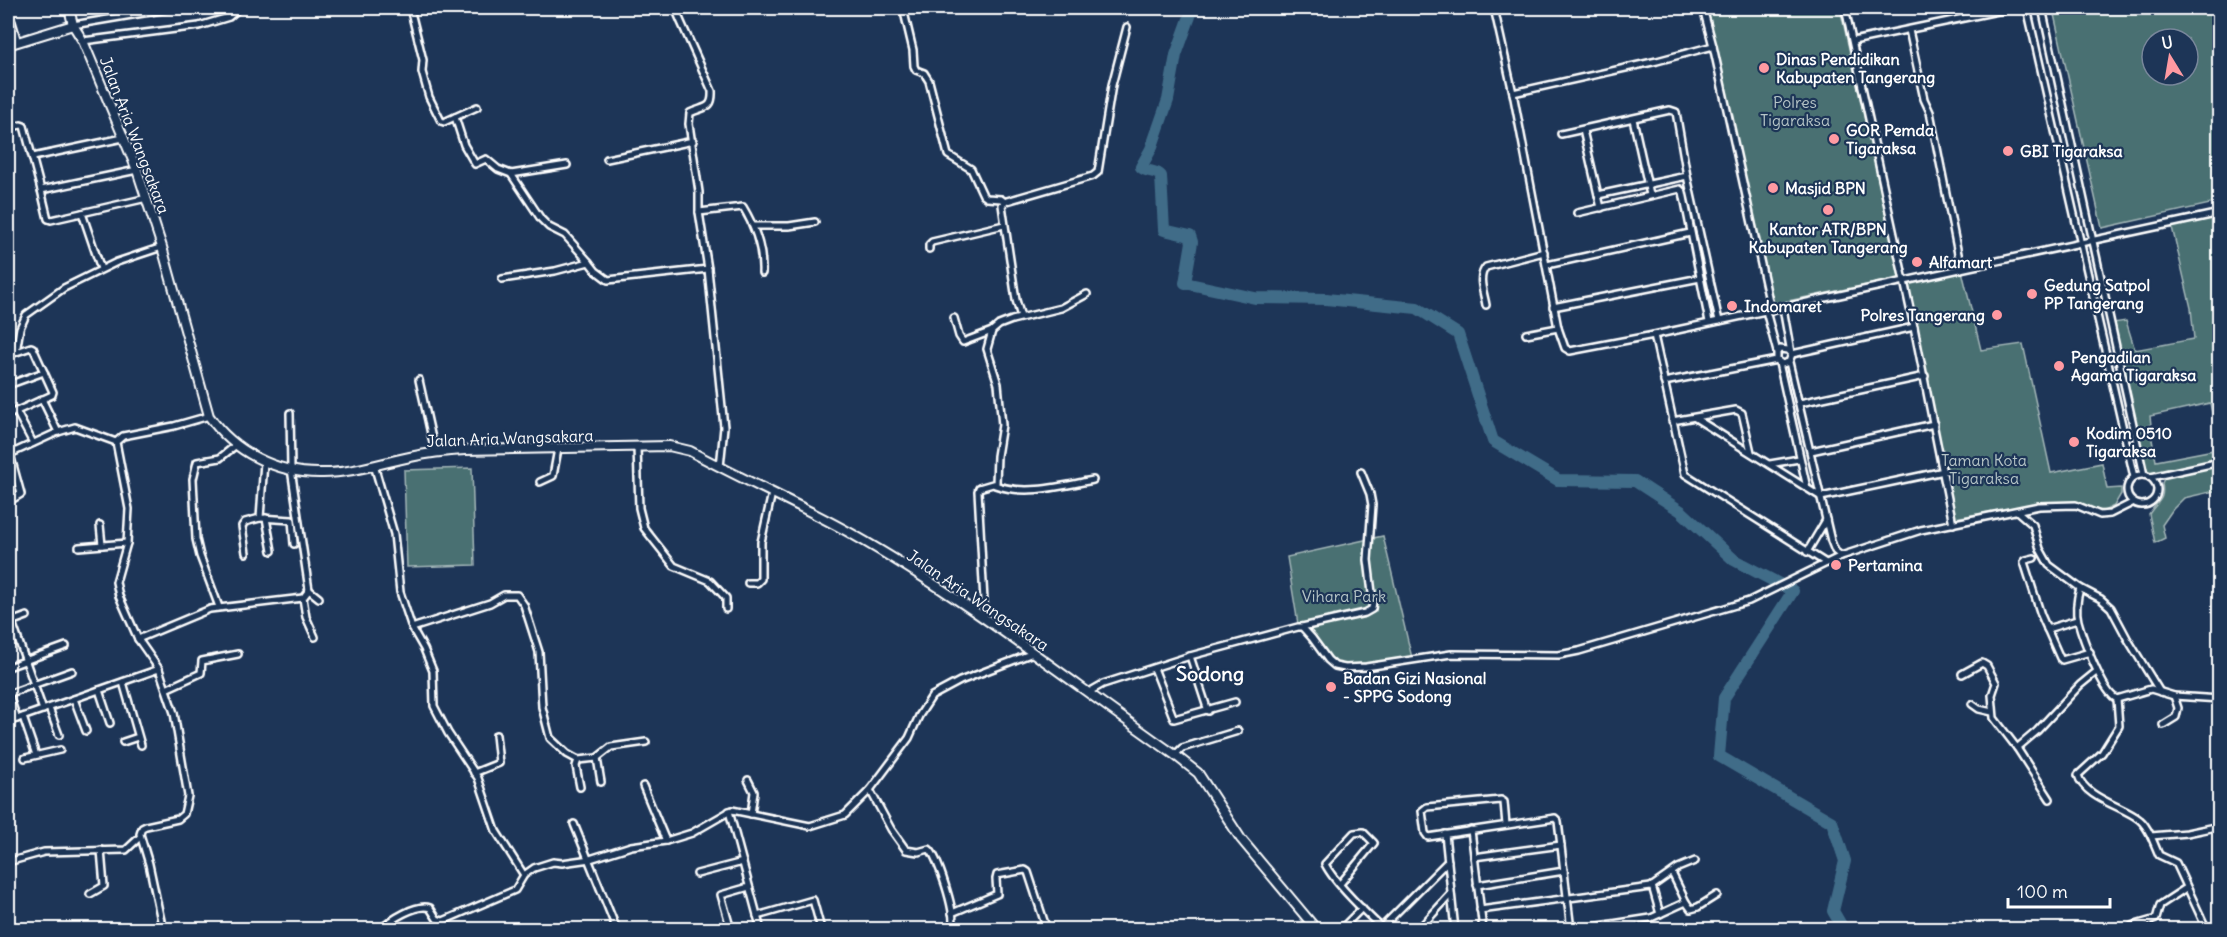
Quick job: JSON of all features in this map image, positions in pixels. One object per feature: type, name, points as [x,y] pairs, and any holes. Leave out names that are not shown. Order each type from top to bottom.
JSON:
[{"type":"street","name":"Jalan Aria Wangsakara","points":[[69,8],[73,25],[83,41],[147,198],[209,416],[224,435],[236,445],[264,462],[291,469],[324,473],[435,452],[637,447],[680,448],[690,451],[851,534],[986,619],[1175,755],[1198,773],[1241,839],[1317,930]]},
{"type":"street","points":[[8,45],[73,25],[173,8]]},
{"type":"street","points":[[83,41],[199,26],[229,17],[239,8]]},
{"type":"street","points":[[410,8],[423,60],[422,72],[429,97],[442,122],[477,107]]},
{"type":"street","points":[[679,8],[678,15],[712,91],[710,105],[692,111],[690,115],[724,427],[720,468]]},
{"type":"street","points":[[903,8],[912,44],[914,66],[916,70],[924,73],[929,81],[948,155],[971,169],[983,195],[1005,202]]},
{"type":"street","points":[[1494,8],[1513,93],[1558,328],[1565,348],[1570,351],[1783,308],[2220,213]]},
{"type":"street","points":[[1703,8],[1807,488]]},
{"type":"street","points":[[1845,8],[1914,327],[1953,524]]},
{"type":"street","points":[[1853,41],[2012,8]]},
{"type":"street","points":[[2027,8],[2134,477]]},
{"type":"street","points":[[2042,8],[2092,239],[2148,476],[2157,488],[2154,500],[2144,506],[2132,502],[2127,497],[2126,489],[2134,477],[2148,476],[2220,462]]},
{"type":"street","points":[[8,19],[12,22],[18,42]]},
{"type":"street","points":[[1021,317],[1016,300],[1002,208],[1005,202],[1093,176],[1098,172],[1112,85],[1127,27]]},
{"type":"street","points":[[1909,30],[1924,99],[1930,112],[1961,269]]},
{"type":"street","points":[[1513,93],[1713,46]]},
{"type":"street","points":[[1562,134],[1670,110],[1676,112],[1687,176],[1719,321]]},
{"type":"street","points":[[8,111],[10,127],[24,126],[49,220],[147,198]]},
{"type":"street","points":[[455,117],[464,145],[474,163],[486,159],[498,169],[511,174],[567,165]]},
{"type":"street","points":[[1633,119],[1650,195]]},
{"type":"street","points":[[1583,130],[1600,208]]},
{"type":"street","points":[[33,157],[123,138]]},
{"type":"street","points":[[607,159],[693,141]]},
{"type":"street","points":[[41,190],[137,170]]},
{"type":"street","points":[[511,174],[541,219],[549,227],[565,235],[596,271],[608,280],[708,269]]},
{"type":"street","points":[[1598,195],[1687,176]]},
{"type":"street","points":[[1576,213],[1680,189],[1683,192],[1709,322]]},
{"type":"street","points":[[699,212],[743,207],[754,226],[762,257],[762,273]]},
{"type":"street","points":[[82,213],[101,269]]},
{"type":"street","points":[[754,226],[789,226],[815,222]]},
{"type":"street","points":[[929,249],[928,245],[932,243],[1004,225]]},
{"type":"street","points":[[1547,265],[1690,233]]},
{"type":"street","points":[[16,352],[20,328],[27,315],[63,288],[131,256],[162,247]]},
{"type":"street","points":[[1486,305],[1481,280],[1482,271],[1486,267],[1544,252]]},
{"type":"street","points":[[1695,259],[1705,257]]},
{"type":"street","points":[[502,279],[555,272],[589,262]]},
{"type":"street","points":[[1554,307],[1700,278]]},
{"type":"street","points":[[954,318],[958,336],[963,342],[1021,317],[1061,308],[1087,294]]},
{"type":"street","points":[[1783,308],[1791,353],[1790,362],[1826,520],[1833,546],[1841,556]]},
{"type":"street","points":[[1777,352],[1784,348],[1791,353],[1914,327]]},
{"type":"street","points":[[1526,334],[1558,328]]},
{"type":"street","points":[[992,331],[987,349],[998,384],[1002,425],[995,485]]},
{"type":"street","points":[[1654,335],[1672,421],[1687,476],[1826,563]]},
{"type":"street","points":[[8,355],[33,348],[53,392],[52,395],[12,413]]},
{"type":"street","points":[[1664,382],[1778,361],[1786,364],[1790,362]]},
{"type":"street","points":[[8,385],[44,372]]},
{"type":"street","points":[[1800,403],[1924,376]]},
{"type":"street","points":[[419,380],[435,452]]},
{"type":"street","points":[[42,399],[58,432]]},
{"type":"street","points":[[8,404],[33,443]]},
{"type":"street","points":[[1672,421],[1739,411],[1742,413],[1751,452]]},
{"type":"street","points":[[290,412],[291,469],[309,590],[319,598]]},
{"type":"street","points":[[116,442],[123,436],[174,426],[209,416]]},
{"type":"street","points":[[1695,418],[1821,498],[1944,471]]},
{"type":"street","points":[[1811,451],[1934,424]]},
{"type":"street","points":[[8,502],[21,494],[9,451],[77,427],[91,435],[116,442]]},
{"type":"street","points":[[116,442],[129,509],[127,543],[116,582],[119,596],[138,639],[159,669],[174,712],[188,796],[184,814],[178,819],[142,828],[140,837],[149,864],[163,930]]},
{"type":"street","points":[[219,607],[196,539],[193,476],[197,462],[220,458],[236,445]]},
{"type":"street","points":[[637,447],[639,508],[644,528],[674,566],[714,584],[726,598],[726,609]]},
{"type":"street","points":[[540,482],[553,476],[558,449]]},
{"type":"street","points":[[1770,464],[1799,459]]},
{"type":"street","points":[[264,462],[263,518],[272,551]]},
{"type":"street","points":[[374,465],[394,534],[400,592],[412,628],[433,671],[434,706],[448,733],[482,785],[496,831],[524,875]]},
{"type":"street","points":[[8,474],[15,471]]},
{"type":"street","points":[[1089,692],[1103,684],[1190,656],[1372,609],[1368,560],[1372,505],[1361,472]]},
{"type":"street","points":[[986,619],[979,488],[995,485],[1004,489],[1039,489],[1093,480]]},
{"type":"street","points":[[748,583],[757,583],[761,579],[761,542],[772,493]]},
{"type":"street","points":[[1302,627],[1328,660],[1335,666],[1345,668],[1451,654],[1559,655],[1749,601],[1841,556],[1921,530],[2039,506],[2076,505],[2100,515],[2110,514],[2132,502]]},
{"type":"street","points":[[2017,511],[2033,525],[2049,565],[2111,608],[2160,692]]},
{"type":"street","points":[[246,553],[242,526],[245,522],[263,518],[292,520],[294,544]]},
{"type":"street","points":[[1807,552],[1826,520]]},
{"type":"street","points":[[100,525],[102,545]]},
{"type":"street","points":[[79,547],[127,543]]},
{"type":"street","points":[[2034,558],[2024,562],[2047,630],[2061,659],[2090,652]]},
{"type":"street","points":[[2080,588],[2077,598],[2078,620],[2096,672],[2108,693],[2116,699],[2119,726],[2102,753],[2078,777],[2102,800],[2141,820],[2159,855],[2176,863],[2207,930]]},
{"type":"street","points":[[309,590],[303,598],[306,617],[315,638]]},
{"type":"street","points":[[412,628],[490,603],[504,595],[517,595],[524,605],[539,652],[542,706],[548,735],[567,754],[578,760],[597,758],[611,747],[646,742]]},
{"type":"street","points":[[138,639],[219,607],[303,598]]},
{"type":"street","points":[[27,616],[10,623],[33,684],[59,735]]},
{"type":"street","points":[[2047,630],[2078,620]]},
{"type":"street","points":[[8,667],[66,646]]},
{"type":"street","points":[[380,930],[390,921],[423,906],[430,908],[439,920],[456,916],[515,890],[524,875],[534,868],[553,862],[590,859],[631,846],[666,841],[692,833],[729,811],[735,810],[805,826],[817,825],[845,815],[870,790],[909,738],[932,696],[960,681],[1033,653]]},
{"type":"street","points":[[166,689],[201,673],[202,661],[238,654]]},
{"type":"street","points":[[1190,656],[1208,711]]},
{"type":"street","points":[[1962,674],[1982,663],[1987,666],[1996,683],[1992,694],[1994,718],[2017,748],[2050,799]]},
{"type":"street","points":[[1154,668],[1174,719],[1234,702]]},
{"type":"street","points":[[8,722],[159,669]]},
{"type":"street","points":[[18,719],[8,693],[72,671]]},
{"type":"street","points":[[2017,748],[2096,672]]},
{"type":"street","points":[[123,682],[141,745]]},
{"type":"street","points":[[2116,699],[2149,689],[2174,696],[2220,699]]},
{"type":"street","points":[[99,690],[110,723]]},
{"type":"street","points":[[2163,726],[2176,717],[2178,708],[2174,696]]},
{"type":"street","points":[[74,699],[86,731]]},
{"type":"street","points":[[8,700],[36,755]]},
{"type":"street","points":[[1972,704],[1979,709],[1992,712]]},
{"type":"street","points":[[1175,755],[1182,748],[1238,731]]},
{"type":"street","points":[[474,772],[499,763],[496,735]]},
{"type":"street","points":[[123,742],[138,736]]},
{"type":"street","points":[[25,758],[60,750]]},
{"type":"street","points":[[597,758],[601,782]]},
{"type":"street","points":[[578,760],[576,766],[580,786]]},
{"type":"street","points":[[748,780],[754,792],[751,814]]},
{"type":"street","points":[[643,786],[666,841]]},
{"type":"street","points":[[870,790],[891,829],[906,850],[918,852],[929,849],[934,853],[953,923],[939,930]]},
{"type":"street","points":[[1506,825],[1504,802],[1501,800],[1423,809],[1422,811],[1426,836],[1445,834],[1555,818],[1558,821],[1573,930],[1660,915],[1686,902]]},
{"type":"street","points":[[729,811],[761,930]]},
{"type":"street","points":[[574,824],[617,930]]},
{"type":"street","points":[[2151,836],[2187,833],[2220,826]]},
{"type":"street","points":[[1471,830],[1484,930]]},
{"type":"street","points":[[1340,884],[1374,843],[1363,832],[1354,833],[1325,864],[1340,884],[1383,928],[1448,861]]},
{"type":"street","points":[[1445,834],[1455,930]]},
{"type":"street","points":[[8,862],[44,852],[126,850],[140,837]]},
{"type":"street","points":[[1474,856],[1561,845]]},
{"type":"street","points":[[90,894],[104,886],[100,850]]},
{"type":"street","points":[[1480,910],[1652,886],[1678,868],[1695,861]]},
{"type":"street","points":[[697,874],[742,862]]},
{"type":"street","points":[[952,913],[997,894],[998,875],[1025,870],[1028,872],[1047,930]]},
{"type":"street","points":[[1477,885],[1564,871]]},
{"type":"street","points":[[1672,873],[1686,902],[1692,909],[1717,895]]},
{"type":"street","points":[[1652,886],[1660,915]]},
{"type":"street","points":[[731,930],[721,895],[749,887]]},
{"type":"street","points":[[2129,930],[2132,926],[2156,919],[2160,905],[2186,888]]},
{"type":"street","points":[[1418,930],[1451,894]]},
{"type":"street","points":[[757,916],[813,900],[821,929],[819,930]]},
{"type":"street","points":[[1340,930],[1362,908]]},
{"type":"green space","name":"Polres Tigaraksa","points":[[1704,8],[1840,8],[1900,278],[1773,304]]},
{"type":"green space","points":[[2064,8],[2215,8],[2220,29],[2219,202],[2102,228],[2053,10]]},
{"type":"green space","points":[[2219,217],[2219,448],[2210,403],[2150,416],[2151,425],[2135,429],[2113,323],[2126,321],[2135,350],[2194,339],[2191,308],[2172,227]]},
{"type":"green space","name":"Taman Kota Tigaraksa","points":[[1962,271],[1981,350],[2023,344],[2051,473],[2102,463],[2107,489],[2121,488],[2121,494],[2114,506],[2104,511],[2089,508],[2077,502],[2039,503],[1955,518],[1905,283]]},
{"type":"green space","points":[[2150,429],[2156,461],[2219,449],[2219,461],[2151,477],[2145,474],[2135,432]]},
{"type":"green space","points":[[2219,465],[2219,490],[2184,498],[2162,525],[2165,538],[2155,543],[2149,514],[2162,497],[2162,483],[2165,477]]},
{"type":"green space","points":[[472,468],[475,565],[407,567],[404,470]]},
{"type":"green space","name":"Vihara Park","points":[[1383,536],[1412,658],[1335,666],[1314,635],[1308,630],[1299,630],[1287,557]]},
{"type":"waterway","points":[[1193,8],[1176,55],[1168,100],[1151,149],[1141,167],[1161,176],[1164,230],[1190,236],[1192,242],[1185,283],[1255,298],[1326,299],[1417,308],[1458,334],[1493,441],[1558,480],[1635,481],[1681,511],[1734,560],[1793,591],[1724,698],[1719,756],[1832,822],[1845,861],[1833,911],[1844,930]]},
{"type":"place","name":"Dinas Pendidikan Kabupaten Tangerang","points":[[1764,68]]},
{"type":"place","name":"GOR Pemda Tigaraksa","points":[[1834,139]]},
{"type":"place","name":"GBI Tigaraksa","points":[[2008,151]]},
{"type":"place","name":"Masjid BPN","points":[[1773,188]]},
{"type":"place","name":"Kantor ATR/BPN Kabupaten Tangerang","points":[[1828,210]]},
{"type":"place","name":"Alfamart","points":[[1917,262]]},
{"type":"place","name":"Gedung Satpol PP Tangerang","points":[[2032,294]]},
{"type":"place","name":"Indomaret","points":[[1732,306]]},
{"type":"place","name":"Polres Tangerang","points":[[1997,315]]},
{"type":"place","name":"Pengadilan Agama Tigaraksa","points":[[2059,366]]},
{"type":"place","name":"Kodim 0510 Tigaraksa","points":[[2074,442]]},
{"type":"place","name":"Pertamina","points":[[1836,565]]},
{"type":"place","name":"Badan Gizi Nasional - SPPG Sodong","points":[[1331,687]]},
{"type":"district","name":"Sodong","points":[[1210,674]]}]
